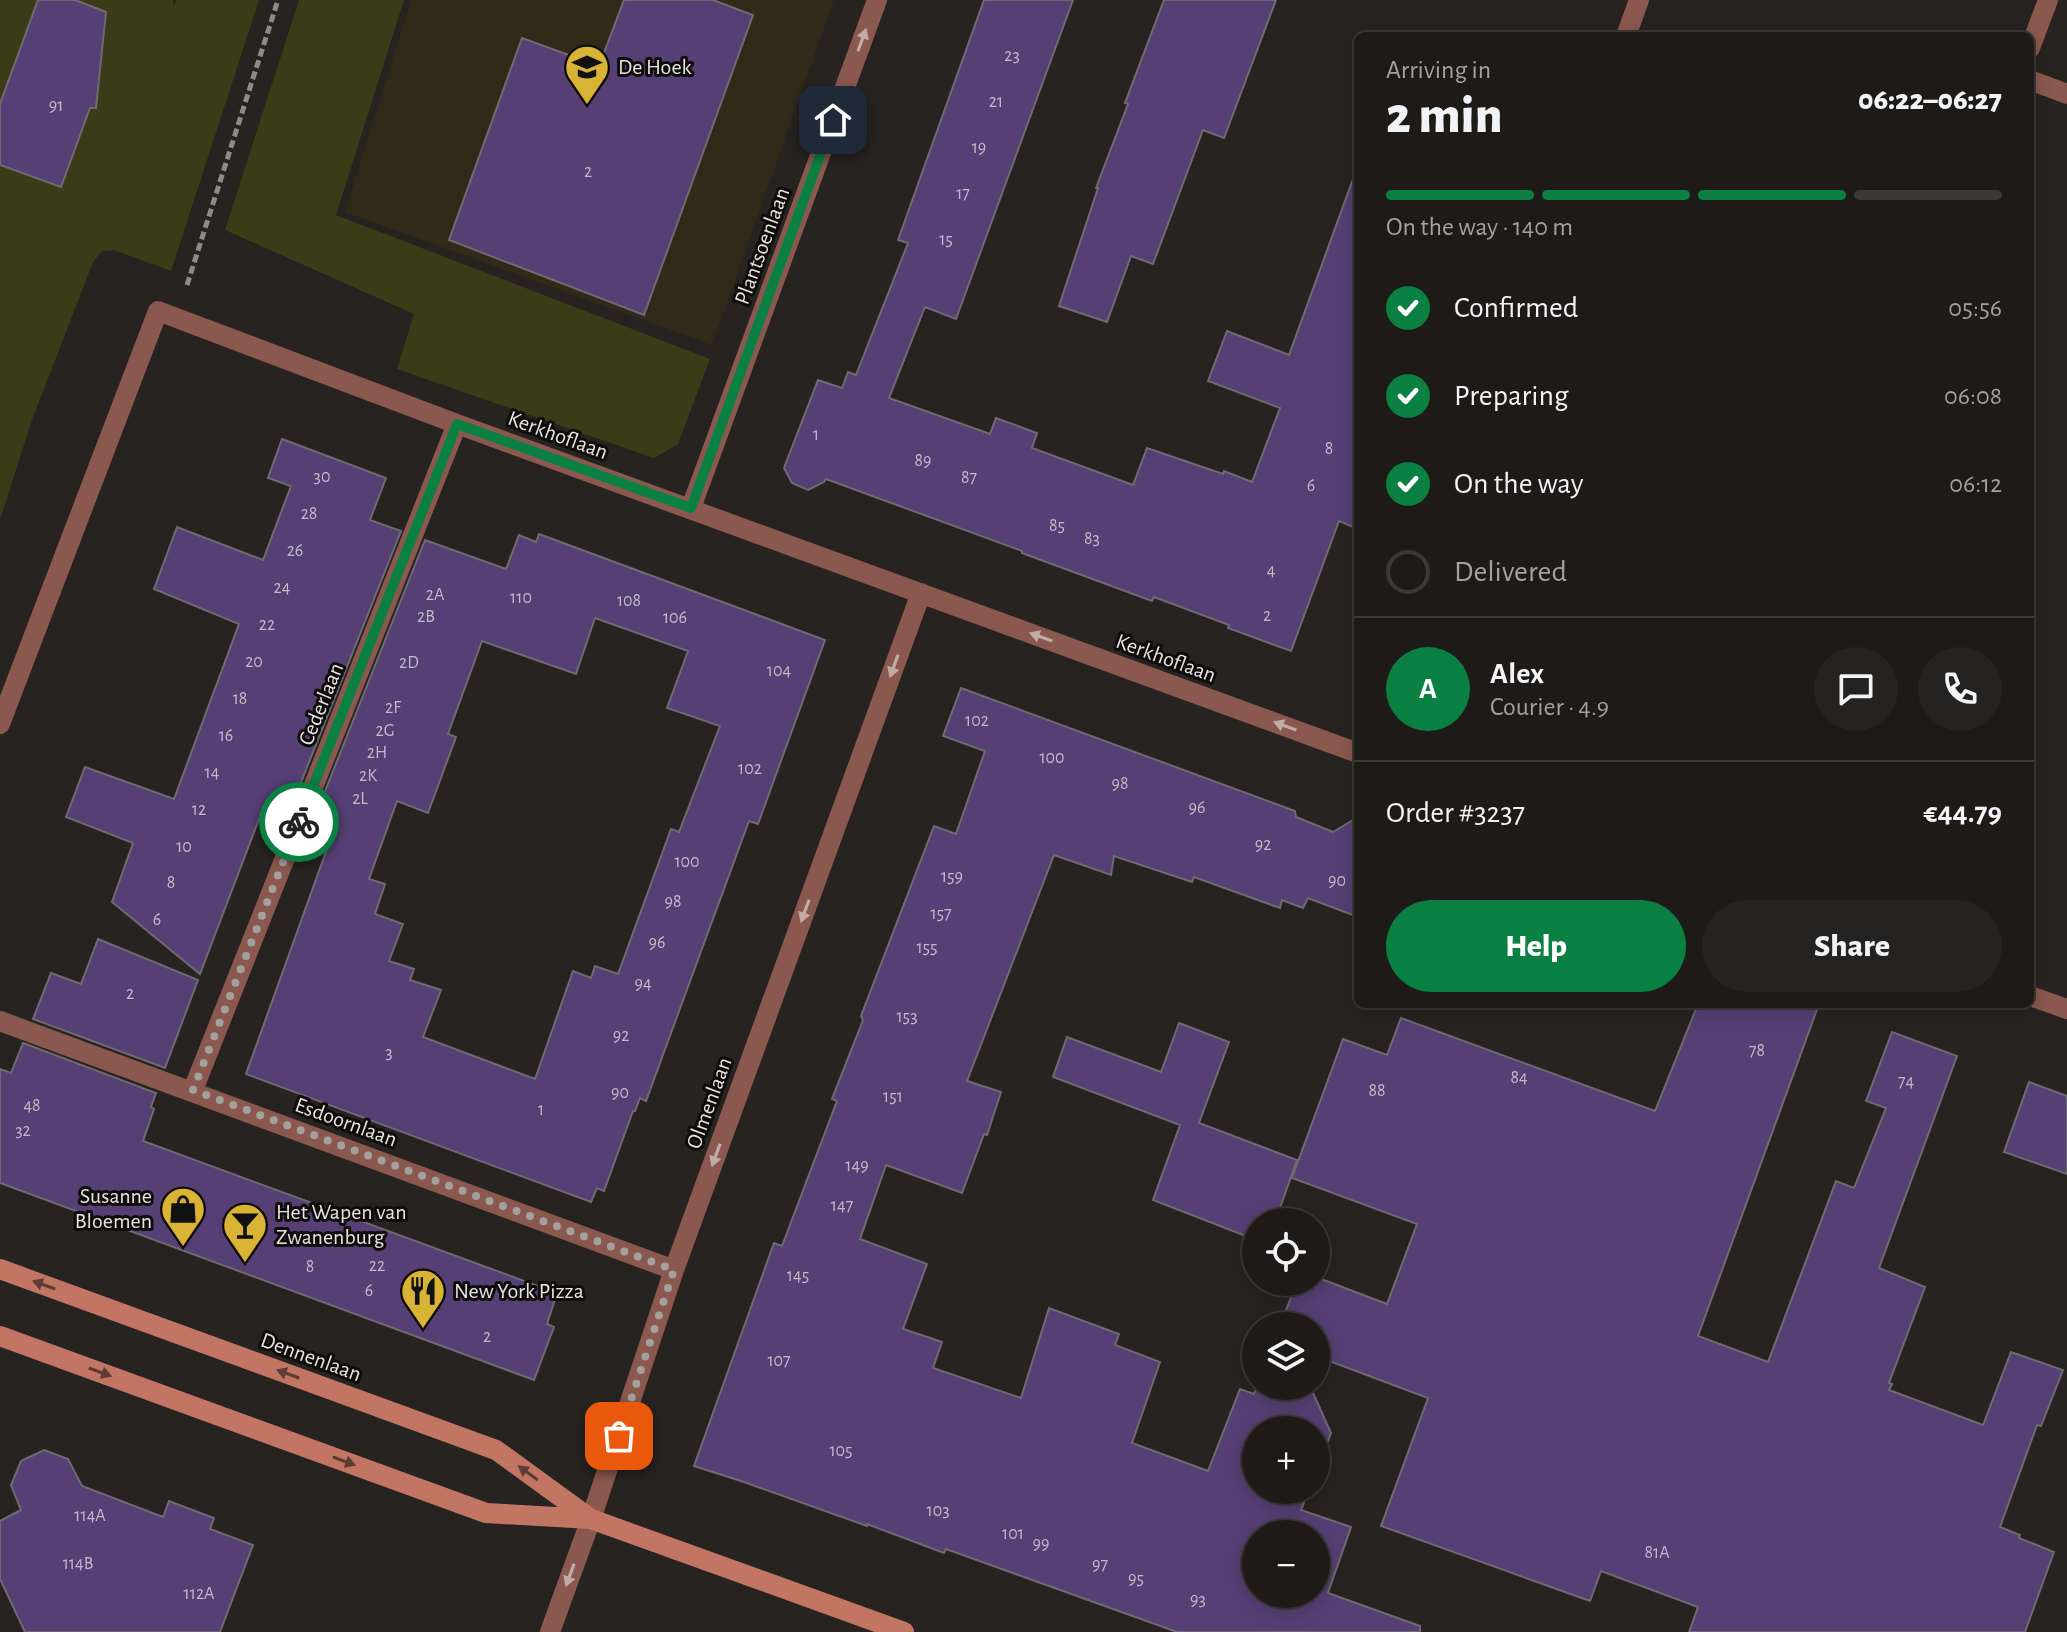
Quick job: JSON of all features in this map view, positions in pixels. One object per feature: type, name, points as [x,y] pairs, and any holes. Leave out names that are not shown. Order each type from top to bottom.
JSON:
[{"type":"main road","name":"Dennenlaan","points":[[0,1269],[496,1450],[591,1519],[904,1632]]},
{"type":"main road","name":"Dennenlaan","points":[[0,1336],[486,1513],[591,1519]]},
{"type":"street","name":"Plantsoenlaan","points":[[691,508],[877,0]]},
{"type":"street","points":[[1627,32],[1639,0]]},
{"type":"street","points":[[2034,37],[2048,0]]},
{"type":"street","points":[[2034,82],[2067,94]]},
{"type":"street","points":[[1,718],[158,311],[177,316]]},
{"type":"street","name":"Kerkhoflaan","points":[[177,316],[457,424],[1354,752]]},
{"type":"street","name":"Cederlaan","points":[[193,1090],[457,424]]},
{"type":"street","name":"Olmenlaan","points":[[550,1632],[674,1270],[921,593]]},
{"type":"street","points":[[2034,997],[2067,1009]]},
{"type":"street","name":"Esdoornlaan","points":[[0,1021],[674,1270]]},
{"type":"path","points":[[177,316],[278,0]]},
{"type":"shaded area","name":"De Hoek","points":[[411,0],[834,0],[712,345],[345,212]]},
{"type":"green space","points":[[0,0],[173,0],[174,7],[176,0],[259,0],[171,271],[114,250],[102,251],[93,262],[32,420],[0,520]]},
{"type":"green space","points":[[299,0],[404,0],[336,215],[710,359],[678,444],[654,458],[397,369],[414,314],[225,230]]},
{"type":"building","points":[[38,0],[75,0],[106,12],[96,108],[90,108],[61,187],[0,165],[0,104]]},
{"type":"building","points":[[624,0],[713,0],[753,15],[644,315],[449,240],[522,38],[599,66]]},
{"type":"building","points":[[984,0],[1073,0],[956,319],[925,307],[889,398],[990,434],[996,418],[1037,433],[1032,448],[1133,485],[1147,448],[1252,482],[1280,408],[1208,381],[1227,331],[1289,355],[1354,179],[1354,527],[1339,521],[1291,651],[1154,597],[1152,601],[826,479],[808,490],[792,483],[784,468],[818,380],[842,388],[848,372],[856,375],[908,243],[898,240]]},
{"type":"building","points":[[1164,0],[1276,0],[1224,138],[1203,130],[1153,264],[1131,256],[1107,322],[1059,306],[1096,188],[1128,104],[1125,103]]},
{"type":"building","points":[[282,439],[386,478],[370,520],[401,531],[288,815],[264,806],[200,974],[112,902],[133,843],[66,817],[85,767],[174,799],[239,624],[154,589],[177,527],[263,560],[291,486],[268,478]]},
{"type":"building","points":[[539,534],[825,640],[758,824],[749,821],[646,1101],[640,1098],[604,1191],[597,1188],[591,1202],[246,1074],[333,832],[312,824],[425,540],[506,569],[519,535],[536,542]],"holes":[[[595,618],[688,651],[667,708],[720,726],[679,832],[671,829],[618,974],[595,966],[591,978],[573,971],[535,1079],[423,1037],[441,990],[410,980],[414,969],[389,961],[403,924],[375,914],[385,884],[369,879],[397,801],[428,813],[456,737],[448,734],[482,641],[576,674]]]},
{"type":"building","points":[[961,688],[1295,811],[1296,817],[1333,832],[1354,819],[1354,915],[1308,898],[1303,908],[1282,900],[1280,908],[1194,877],[1192,882],[1114,856],[1111,875],[1054,855],[967,1081],[1001,1092],[987,1135],[984,1134],[962,1193],[886,1165],[860,1239],[927,1264],[903,1329],[942,1342],[933,1368],[1021,1398],[1049,1308],[1119,1334],[1115,1345],[1160,1362],[1132,1443],[1208,1471],[1240,1389],[1242,1400],[1316,1400],[1323,1416],[1242,1416],[1242,1504],[1303,1504],[1301,1510],[1351,1527],[1330,1587],[1330,1520],[1242,1520],[1242,1608],[1330,1608],[1330,1594],[1420,1626],[1420,1632],[1177,1632],[946,1549],[944,1553],[694,1466],[774,1243],[782,1246],[837,1101],[832,1099],[863,1020],[861,1016],[934,826],[956,834],[985,751],[943,736]]},
{"type":"building","points":[[98,939],[198,980],[165,1068],[33,1019],[51,973],[81,984]]},
{"type":"building","points":[[1696,1008],[1818,1008],[1698,1336],[1768,1362],[1836,1181],[1854,1188],[1886,1108],[1866,1101],[1892,1032],[1957,1056],[1879,1268],[1925,1287],[1889,1390],[1983,1425],[2011,1352],[2063,1370],[2041,1426],[2037,1425],[2000,1527],[2054,1552],[2025,1632],[1689,1632],[1698,1607],[1601,1571],[1590,1601],[1381,1526],[1428,1398],[1330,1361],[1330,1312],[1285,1312],[1292,1296],[1330,1296],[1330,1282],[1387,1304],[1417,1224],[1292,1178],[1343,1039],[1387,1055],[1401,1018],[1655,1111]]},
{"type":"building","points":[[1179,1023],[1229,1042],[1199,1123],[1297,1160],[1280,1208],[1242,1208],[1242,1235],[1153,1200],[1180,1125],[1053,1077],[1067,1037],[1161,1072]]},
{"type":"building","points":[[23,1043],[156,1093],[143,1141],[557,1293],[547,1324],[554,1327],[534,1380],[0,1183],[0,1069],[11,1073]]},
{"type":"building","points":[[2029,1082],[2067,1096],[2067,1174],[2004,1152]]},
{"type":"building","points":[[44,1450],[68,1459],[82,1486],[163,1517],[169,1501],[214,1518],[210,1529],[253,1545],[220,1632],[25,1632],[0,1579],[0,1521],[21,1510],[11,1485],[21,1461]]},
{"type":"way so far","points":[[299,822],[193,1090],[674,1270],[619,1436]]},
{"type":"place","name":"De Hoek","points":[[587,106]]},
{"type":"place","name":"Susanne Bloemen","points":[[183,1248]]},
{"type":"place","name":"Het Wapen van Zwanenburg","points":[[245,1264]]},
{"type":"place","name":"New York Pizza","points":[[423,1330]]},
{"type":"route","points":[[299,822],[457,424],[691,508],[833,120]]}]
